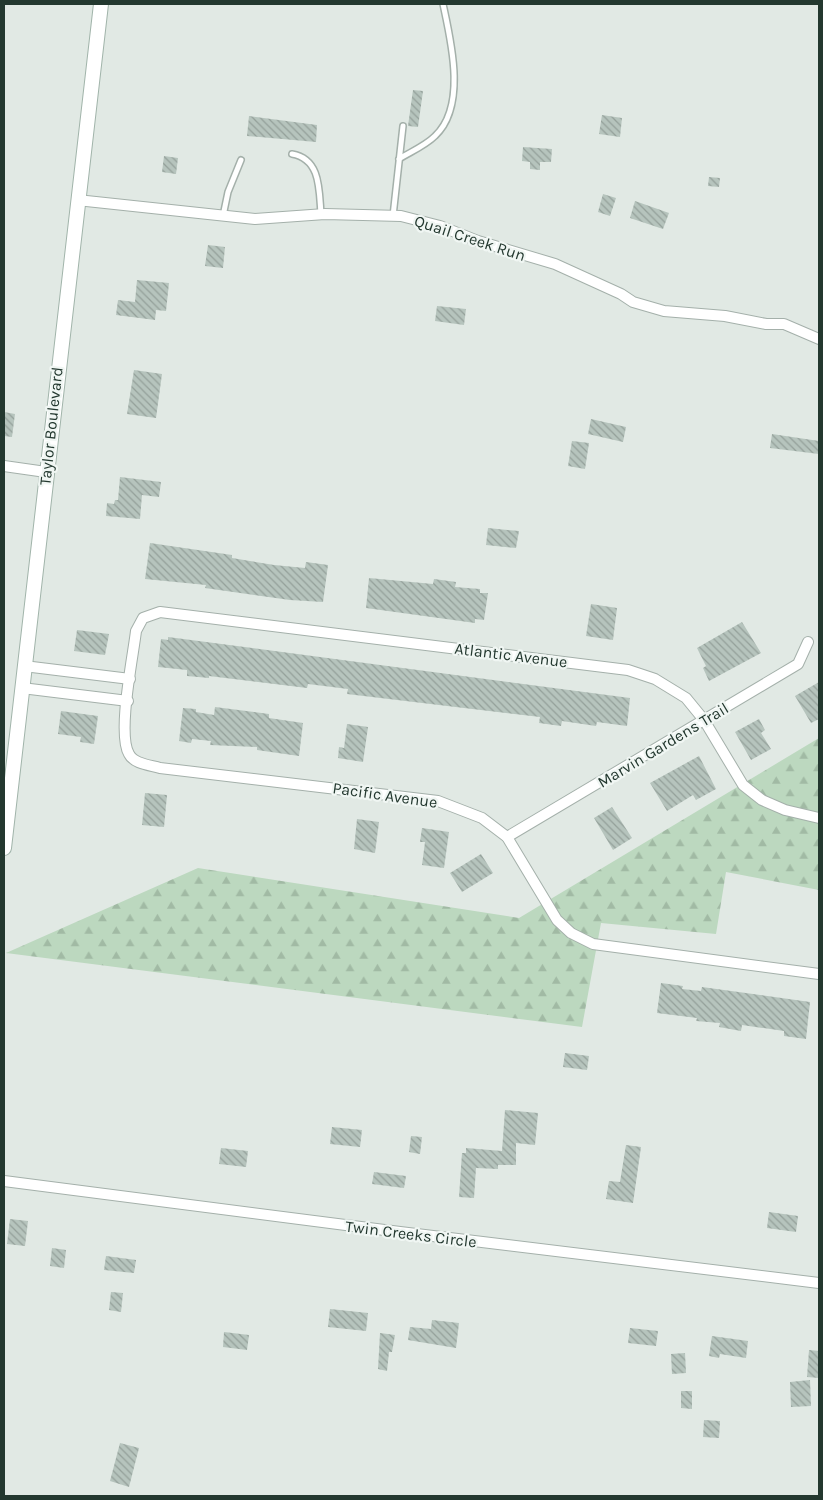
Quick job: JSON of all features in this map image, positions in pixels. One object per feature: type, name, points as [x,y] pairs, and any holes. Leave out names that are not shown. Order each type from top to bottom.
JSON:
[{"type":"street","name":"Taylor Boulevard","points":[[4,839],[101,4]]},
{"type":"street","name":"Quail Creek Run","points":[[77,200],[255,219],[321,214],[393,216],[440,226],[478,241],[554,264],[621,294],[633,302],[664,311],[726,316],[766,324],[784,324],[819,339]]},
{"type":"street","points":[[4,466],[46,472]]},
{"type":"street","name":"Atlantic Avenue","points":[[130,679],[136,631],[143,618],[160,612],[628,670],[655,679],[686,698],[704,720],[743,785],[770,804],[785,810],[819,818]]},
{"type":"street","name":"Marvin Gardens Trail","points":[[507,837],[798,664],[808,642]]},
{"type":"street","points":[[22,688],[128,701],[130,679],[24,666]]},
{"type":"street","name":"Pacific Avenue","points":[[128,701],[123,738],[129,755],[136,761],[160,768],[438,801],[482,818],[507,837],[557,920],[571,933],[593,944],[819,974]]},
{"type":"street","name":"Twin Creeks Circle","points":[[4,1181],[390,1231],[819,1282]]},
{"type":"lane","points":[[399,159],[435,136],[446,118],[453,98],[455,73],[443,4]]},
{"type":"lane","points":[[393,216],[403,126]]},
{"type":"lane","points":[[292,154],[307,158],[311,164],[319,188],[321,214]]},
{"type":"lane","points":[[223,217],[228,192],[240,160]]},
{"type":"green space","points":[[819,738],[819,890],[726,872],[716,934],[601,923],[582,1027],[6,953],[198,868],[519,918]]},
{"type":"building","points":[[413,90],[423,91],[418,127],[408,126]]},
{"type":"building","points":[[602,115],[622,118],[620,137],[599,134]]},
{"type":"building","points":[[249,116],[317,125],[316,142],[247,136]]},
{"type":"building","points":[[523,147],[552,149],[551,162],[540,162],[540,170],[530,169],[530,162],[522,161]]},
{"type":"building","points":[[164,156],[178,158],[176,174],[162,172]]},
{"type":"building","points":[[709,177],[720,178],[719,187],[708,186]]},
{"type":"building","points":[[603,194],[616,198],[610,216],[598,212]]},
{"type":"building","points":[[635,201],[669,213],[663,229],[630,218]]},
{"type":"building","points":[[208,245],[225,247],[223,268],[205,266]]},
{"type":"building","points":[[137,280],[169,283],[166,311],[156,310],[155,320],[116,315],[118,300],[135,302]]},
{"type":"building","points":[[437,306],[466,309],[464,325],[435,321]]},
{"type":"building","points":[[134,370],[162,374],[156,418],[127,414]]},
{"type":"building","points":[[4,412],[15,414],[12,437],[4,436]]},
{"type":"building","points":[[591,419],[626,427],[623,442],[588,434]]},
{"type":"building","points":[[772,434],[819,441],[819,454],[770,448]]},
{"type":"building","points":[[572,441],[589,443],[585,469],[568,466]]},
{"type":"building","points":[[120,477],[161,482],[159,497],[142,495],[140,519],[106,516],[107,503],[114,504],[115,500],[118,500]]},
{"type":"building","points":[[488,528],[519,531],[516,548],[486,545]]},
{"type":"building","points":[[150,543],[232,555],[232,558],[274,565],[305,568],[306,562],[328,565],[323,602],[290,600],[205,588],[206,585],[145,579]]},
{"type":"building","points":[[369,578],[433,584],[434,579],[456,582],[455,587],[480,589],[480,593],[488,593],[484,620],[475,619],[475,623],[366,608]]},
{"type":"building","points":[[591,604],[617,608],[613,640],[586,636]]},
{"type":"building","points":[[742,622],[761,653],[709,681],[703,668],[706,666],[697,648]]},
{"type":"building","points":[[77,630],[109,634],[105,655],[74,651]]},
{"type":"building","points":[[168,637],[630,698],[627,726],[597,722],[596,726],[562,721],[561,726],[539,723],[540,717],[347,694],[348,689],[308,684],[307,688],[209,676],[209,678],[187,676],[187,670],[158,667],[161,639],[168,640]]},
{"type":"building","points":[[819,682],[819,719],[811,723],[795,696]]},
{"type":"building","points":[[215,707],[269,714],[269,718],[303,723],[299,756],[257,750],[257,747],[210,745],[211,741],[192,739],[191,743],[179,741],[183,708],[196,709],[196,712],[214,715]]},
{"type":"building","points":[[61,711],[98,716],[94,744],[80,742],[81,737],[58,734]]},
{"type":"building","points":[[759,719],[765,730],[761,733],[771,749],[751,760],[735,732]]},
{"type":"building","points":[[347,724],[368,727],[363,762],[338,758],[339,747],[344,748]]},
{"type":"building","points":[[699,756],[716,789],[696,800],[693,795],[667,811],[650,783]]},
{"type":"building","points":[[145,793],[167,795],[164,827],[142,825]]},
{"type":"building","points":[[612,807],[632,838],[613,850],[594,818]]},
{"type":"building","points":[[357,819],[379,822],[375,853],[354,849]]},
{"type":"building","points":[[422,828],[449,832],[444,868],[422,865],[425,842],[420,842]]},
{"type":"building","points":[[481,854],[493,873],[462,892],[450,873]]},
{"type":"building","points":[[661,983],[683,986],[682,989],[701,991],[702,987],[810,1002],[806,1039],[784,1036],[784,1031],[742,1025],[741,1031],[719,1027],[720,1023],[696,1021],[697,1018],[657,1013]]},
{"type":"building","points":[[565,1053],[589,1056],[587,1070],[563,1067]]},
{"type":"building","points":[[505,1110],[538,1113],[535,1145],[516,1143],[516,1165],[498,1165],[498,1169],[476,1168],[474,1198],[459,1197],[462,1153],[466,1153],[466,1148],[502,1151]]},
{"type":"building","points":[[332,1127],[362,1130],[360,1147],[330,1144]]},
{"type":"building","points":[[411,1136],[422,1137],[420,1154],[409,1152]]},
{"type":"building","points":[[626,1145],[641,1147],[633,1203],[606,1199],[609,1181],[620,1182]]},
{"type":"building","points":[[221,1148],[248,1151],[246,1167],[219,1164]]},
{"type":"building","points":[[374,1172],[406,1176],[404,1188],[372,1184]]},
{"type":"building","points":[[769,1212],[798,1216],[796,1232],[767,1228]]},
{"type":"building","points":[[10,1219],[28,1221],[25,1246],[7,1244]]},
{"type":"building","points":[[52,1248],[66,1250],[64,1268],[50,1266]]},
{"type":"building","points":[[106,1256],[136,1260],[134,1273],[104,1270]]},
{"type":"building","points":[[111,1292],[123,1293],[121,1312],[109,1310]]},
{"type":"building","points":[[330,1309],[368,1313],[366,1331],[328,1327]]},
{"type":"building","points":[[432,1320],[459,1323],[456,1348],[408,1340],[410,1327],[431,1329]]},
{"type":"building","points":[[630,1328],[658,1331],[656,1346],[628,1343]]},
{"type":"building","points":[[224,1332],[249,1335],[247,1350],[223,1347]]},
{"type":"building","points":[[380,1333],[395,1335],[392,1352],[389,1352],[387,1371],[378,1369]]},
{"type":"building","points":[[712,1336],[748,1341],[746,1358],[720,1354],[719,1358],[709,1356]]},
{"type":"building","points":[[809,1350],[819,1351],[819,1378],[807,1377]]},
{"type":"building","points":[[685,1353],[686,1373],[672,1374],[671,1354]]},
{"type":"building","points":[[810,1380],[811,1406],[791,1407],[790,1382]]},
{"type":"building","points":[[681,1391],[692,1391],[692,1409],[681,1408]]},
{"type":"building","points":[[704,1420],[720,1421],[719,1438],[703,1437]]},
{"type":"building","points":[[120,1443],[139,1448],[129,1487],[110,1481]]}]
